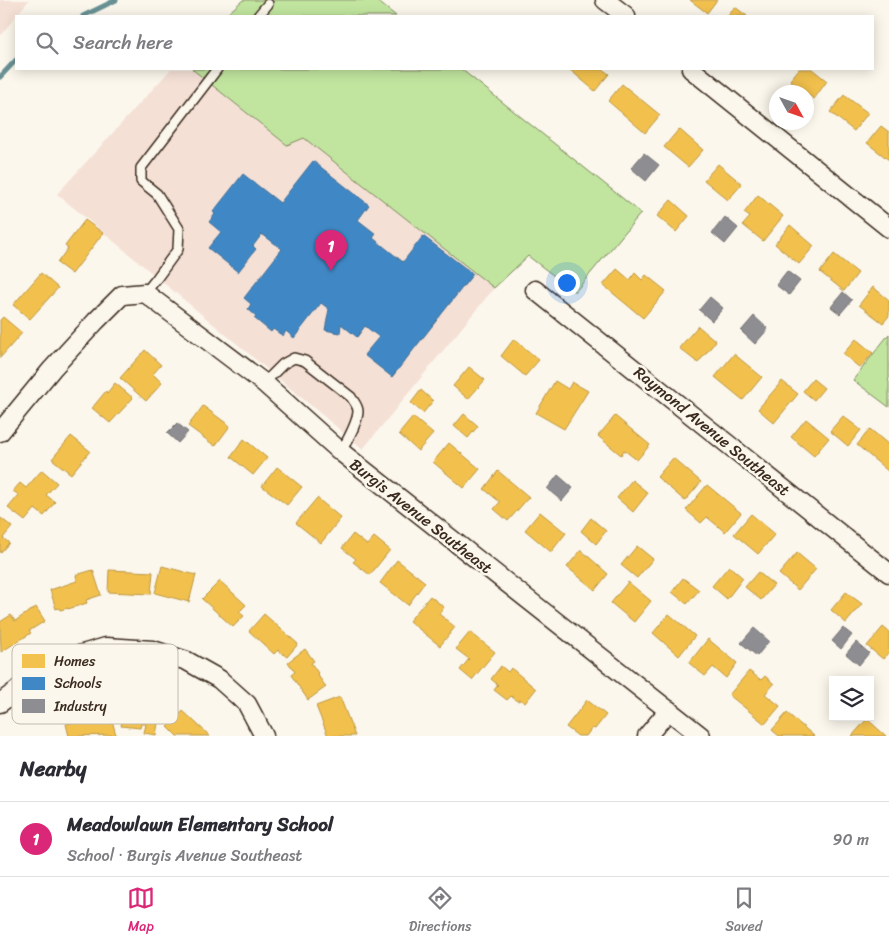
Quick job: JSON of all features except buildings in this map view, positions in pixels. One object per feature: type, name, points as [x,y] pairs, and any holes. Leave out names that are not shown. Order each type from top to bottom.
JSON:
[{"type":"street","points":[[605,0],[625,15]]},
{"type":"street","points":[[692,70],[889,228]]},
{"type":"street","name":"Raymond Avenue Southeast","points":[[535,290],[889,573]]},
{"type":"street","points":[[0,432],[52,369],[96,320],[122,295],[144,292]]},
{"type":"street","name":"Burgis Avenue Southeast","points":[[144,292],[264,383],[341,452],[701,736]]},
{"type":"street","points":[[178,658],[219,679],[247,704],[264,736]]},
{"type":"street","points":[[0,703],[12,694]]},
{"type":"street","points":[[646,736],[668,710]]},
{"type":"lane","points":[[259,15],[268,4]]},
{"type":"lane","points":[[144,292],[157,278],[178,248],[179,229],[157,194],[141,181],[141,168],[215,70]]},
{"type":"lane","points":[[264,383],[283,364],[294,358],[305,361],[351,397],[356,404],[358,413],[341,452]]},
{"type":"shaded area","points":[[0,0],[29,0],[15,15],[0,36]]},
{"type":"shaded area","points":[[170,70],[462,70],[641,213],[575,292],[528,256],[494,288],[363,449],[57,194]]},
{"type":"green space","points":[[243,0],[376,0],[395,15],[226,15]]},
{"type":"green space","points":[[193,70],[462,70],[641,213],[575,292],[528,256],[494,288],[304,138],[287,145]]},
{"type":"green space","points":[[889,334],[888,380],[889,407],[853,380]]},
{"type":"waterway","points":[[85,15],[116,0]]},
{"type":"waterway","points":[[0,77],[15,61]]},
{"type":"place","name":"Meadowlawn Elementary School","points":[[331,271]]}]
